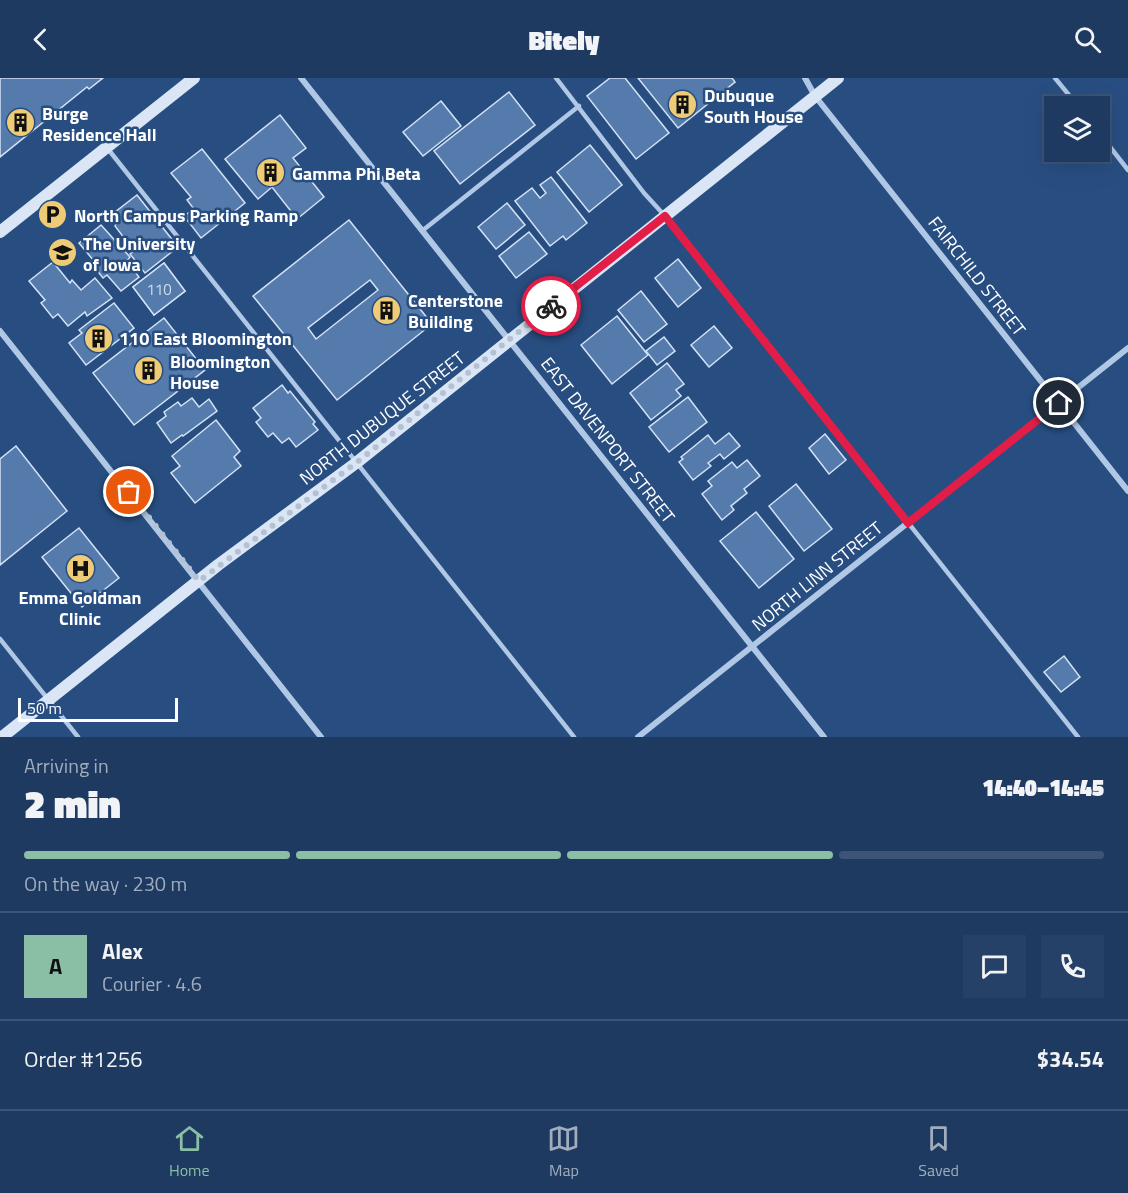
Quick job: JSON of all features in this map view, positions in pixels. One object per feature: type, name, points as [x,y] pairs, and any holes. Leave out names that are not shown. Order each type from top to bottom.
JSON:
[{"type":"main road","points":[[0,232],[194,78]]},
{"type":"main road","name":"NORTH DUBUQUE STREET","points":[[2,737],[199,581],[356,463],[838,78]]},
{"type":"street","name":"EAST DAVENPORT STREET","points":[[301,78],[824,737]]},
{"type":"street","name":"FAIRCHILD STREET","points":[[805,78],[815,96],[1128,491]]},
{"type":"street","points":[[0,331],[321,737]]},
{"type":"street","name":"NORTH LINN STREET","points":[[638,737],[1128,348]]},
{"type":"lane","points":[[556,78],[644,193],[665,216],[1078,737]]},
{"type":"lane","points":[[1055,78],[1070,96]]},
{"type":"lane","points":[[422,231],[579,106]]},
{"type":"lane","points":[[107,147],[574,737]]},
{"type":"lane","points":[[1110,147],[1128,170]]},
{"type":"lane","points":[[0,639],[78,737]]},
{"type":"building","name":"Burge Residence Hall","points":[[0,78],[103,78],[89,89],[87,87],[0,157]]},
{"type":"building","points":[[610,78],[625,78],[669,133],[636,159],[587,96]]},
{"type":"building","name":"Dubuque South House","points":[[638,78],[732,78],[735,82],[678,128]]},
{"type":"building","points":[[509,92],[535,125],[460,184],[434,151]]},
{"type":"building","points":[[441,101],[461,126],[423,156],[403,132]]},
{"type":"building","name":"Gamma Phi Beta","points":[[280,115],[306,148],[293,158],[324,197],[297,219],[272,187],[258,199],[225,159]]},
{"type":"building","points":[[590,145],[622,185],[589,212],[557,172]]},
{"type":"building","points":[[202,149],[245,203],[201,238],[184,216],[194,209],[187,200],[191,197],[171,173]]},
{"type":"building","points":[[551,177],[587,223],[566,240],[563,236],[550,246],[515,201],[532,188],[540,198],[546,193],[540,185]]},
{"type":"building","points":[[137,195],[178,247],[145,273],[130,254],[134,251],[110,216]]},
{"type":"building","points":[[507,203],[525,225],[496,249],[478,227]]},
{"type":"building","name":"Centerstone Building","points":[[349,220],[432,324],[337,400],[253,296]],"holes":[[[370,280],[378,290],[316,339],[308,328]]]},
{"type":"building","points":[[101,225],[130,257],[127,261],[139,277],[121,291],[107,275],[103,278],[91,263],[94,261],[79,243]]},
{"type":"building","points":[[529,232],[547,254],[516,278],[499,256]]},
{"type":"building","points":[[678,259],[701,288],[678,307],[655,278]]},
{"type":"building","points":[[53,262],[70,283],[72,280],[81,290],[95,278],[112,298],[87,316],[85,312],[68,326],[58,314],[53,318],[41,303],[45,300],[29,281]]},
{"type":"building","name":"110 East Bloomington","points":[[164,263],[185,291],[154,315],[133,287]]},
{"type":"building","name":"110 East Bloomington","points":[[164,263],[185,291],[154,315],[133,287]]},
{"type":"building","points":[[641,291],[667,324],[644,342],[618,310]]},
{"type":"building","name":"110 East Bloomington","points":[[114,303],[134,328],[86,365],[69,343],[82,333],[79,330]]},
{"type":"building","points":[[617,316],[648,355],[612,384],[581,345]]},
{"type":"building","name":"Bloomington House","points":[[164,318],[205,370],[134,425],[93,373]]},
{"type":"building","points":[[714,326],[732,348],[709,367],[691,345]]},
{"type":"building","points":[[664,337],[675,351],[657,365],[646,351]]},
{"type":"building","points":[[667,363],[684,384],[676,390],[681,396],[651,420],[630,393]]},
{"type":"building","points":[[282,385],[288,393],[290,391],[315,422],[313,424],[318,430],[296,447],[289,438],[282,443],[273,433],[268,437],[256,422],[261,418],[253,408]]},
{"type":"building","points":[[688,397],[707,422],[669,452],[649,427]]},
{"type":"building","points":[[192,398],[199,407],[209,399],[217,411],[171,443],[157,423],[166,416],[164,412],[178,402],[181,406]]},
{"type":"building","points":[[216,420],[240,451],[234,457],[241,466],[195,503],[171,473],[180,466],[172,456]]},
{"type":"building","points":[[729,433],[740,446],[724,459],[720,454],[708,463],[711,466],[693,480],[679,462],[683,459],[681,457],[708,435],[715,444]]},
{"type":"building","points":[[825,434],[846,460],[829,474],[809,448]]},
{"type":"building","points":[[16,446],[67,511],[0,565],[0,459]]},
{"type":"building","points":[[747,460],[760,476],[744,489],[747,493],[731,506],[734,510],[722,520],[702,494],[712,486],[708,481],[732,462],[737,468]]},
{"type":"building","points":[[796,484],[832,529],[804,551],[769,506]]},
{"type":"building","points":[[756,512],[794,559],[759,588],[720,541]]},
{"type":"building","name":"Emma Goldman Clinic","points":[[79,528],[119,578],[82,607],[42,557]]},
{"type":"building","points":[[1064,656],[1080,677],[1061,692],[1044,672]]},
{"type":"way so far","points":[[129,492],[199,581],[356,463],[551,306]]},
{"type":"place","name":"Dubuque South House","points":[[683,105]]},
{"type":"place","name":"Burge Residence Hall","points":[[21,123]]},
{"type":"place","name":"Gamma Phi Beta","points":[[271,173]]},
{"type":"place","name":"North Campus Parking Ramp","points":[[53,215]]},
{"type":"place","name":"The University of Iowa","points":[[62,253]]},
{"type":"place","name":"Centerstone Building","points":[[387,310]]},
{"type":"place","name":"110 East Bloomington","points":[[98,338]]},
{"type":"place","name":"Bloomington House","points":[[149,371]]},
{"type":"place","name":"Emma Goldman Clinic","points":[[80,568]]},
{"type":"route","points":[[551,306],[665,216],[908,523],[1059,403]]}]
